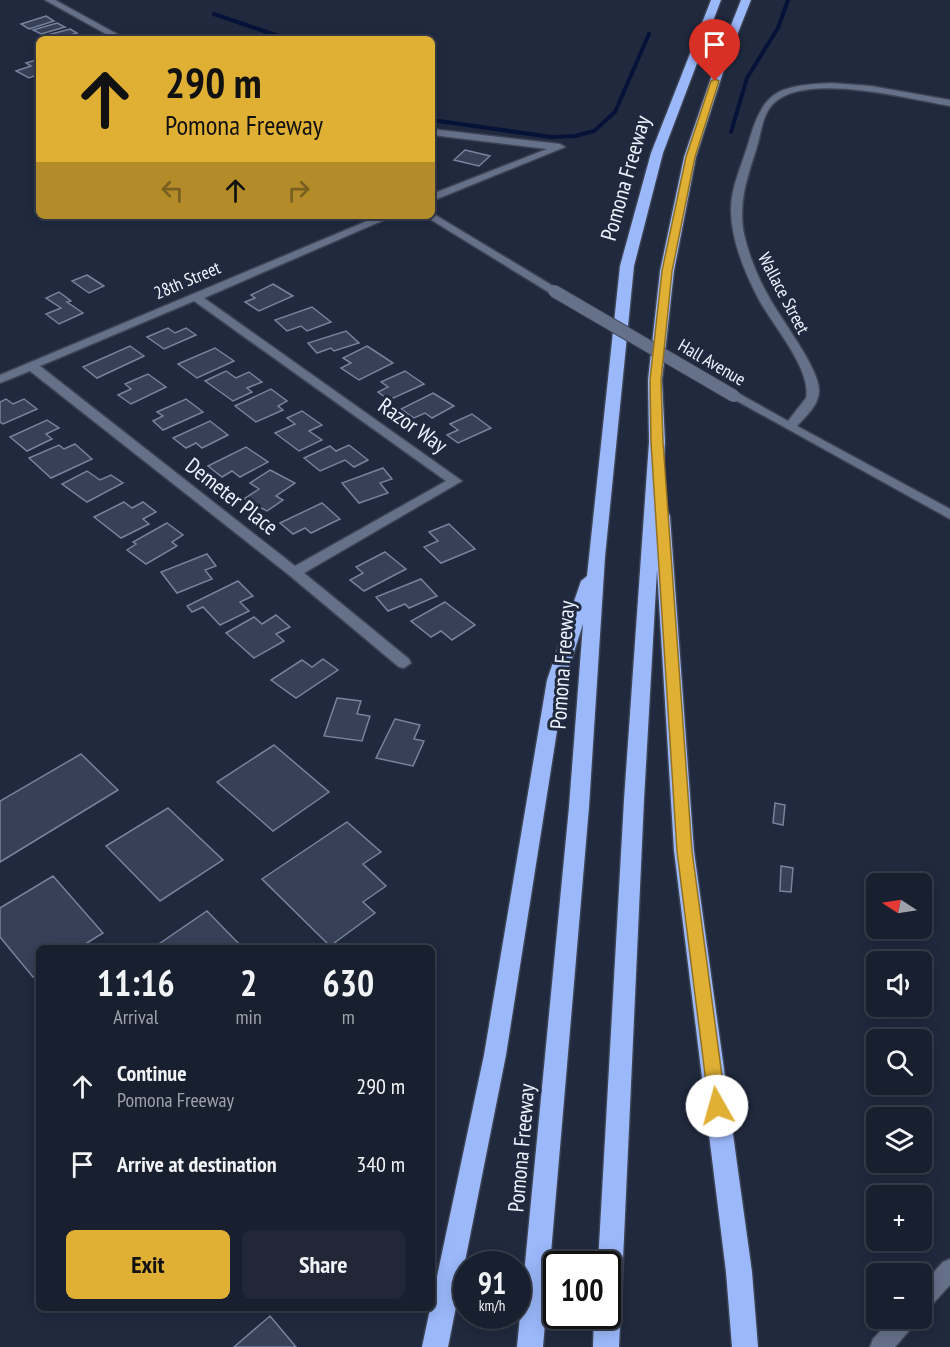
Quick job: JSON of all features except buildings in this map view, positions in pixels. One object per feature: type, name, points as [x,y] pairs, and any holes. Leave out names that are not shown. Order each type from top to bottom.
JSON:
[{"type":"highway","name":"Pomona Freeway","points":[[530,1347],[579,807],[597,557],[627,266],[657,153],[716,0]]},
{"type":"highway","points":[[745,1347],[739,1272],[684,851],[657,442],[655,380],[667,271],[690,157],[721,63],[746,0]]},
{"type":"highway","points":[[610,1251],[634,800],[657,442]]},
{"type":"highway","points":[[435,1347],[495,1055],[556,680],[597,557]]},
{"type":"highway","points":[[606,1347],[607,1329]]},
{"type":"street","points":[[49,0],[116,36]]},
{"type":"street","name":"Wallace Street","points":[[789,426],[809,406],[816,390],[811,375],[756,283],[742,251],[735,209],[762,113],[771,99],[790,91],[818,85],[854,87],[950,104]]},
{"type":"street","points":[[435,132],[560,147],[435,197]]},
{"type":"street","name":"28th Street","points":[[0,378],[381,219]]},
{"type":"street","name":"Hall Avenue","points":[[435,219],[734,396],[950,515]]},
{"type":"street","name":"Razor Way","points":[[194,296],[455,481],[294,572]]},
{"type":"street","name":"Demeter Place","points":[[32,366],[294,572],[404,663]]},
{"type":"street","points":[[932,1289],[950,1269]]},
{"type":"street","points":[[881,1347],[897,1329]]},
{"type":"waterway","points":[[731,132],[747,78],[778,28],[788,0]]},
{"type":"waterway","points":[[214,14],[278,36]]},
{"type":"waterway","points":[[435,120],[551,137],[575,136],[594,131],[615,112],[649,34]]},
{"type":"route","points":[[715,81],[690,157],[667,271],[655,380],[657,442],[684,851],[717,1106]]}]
